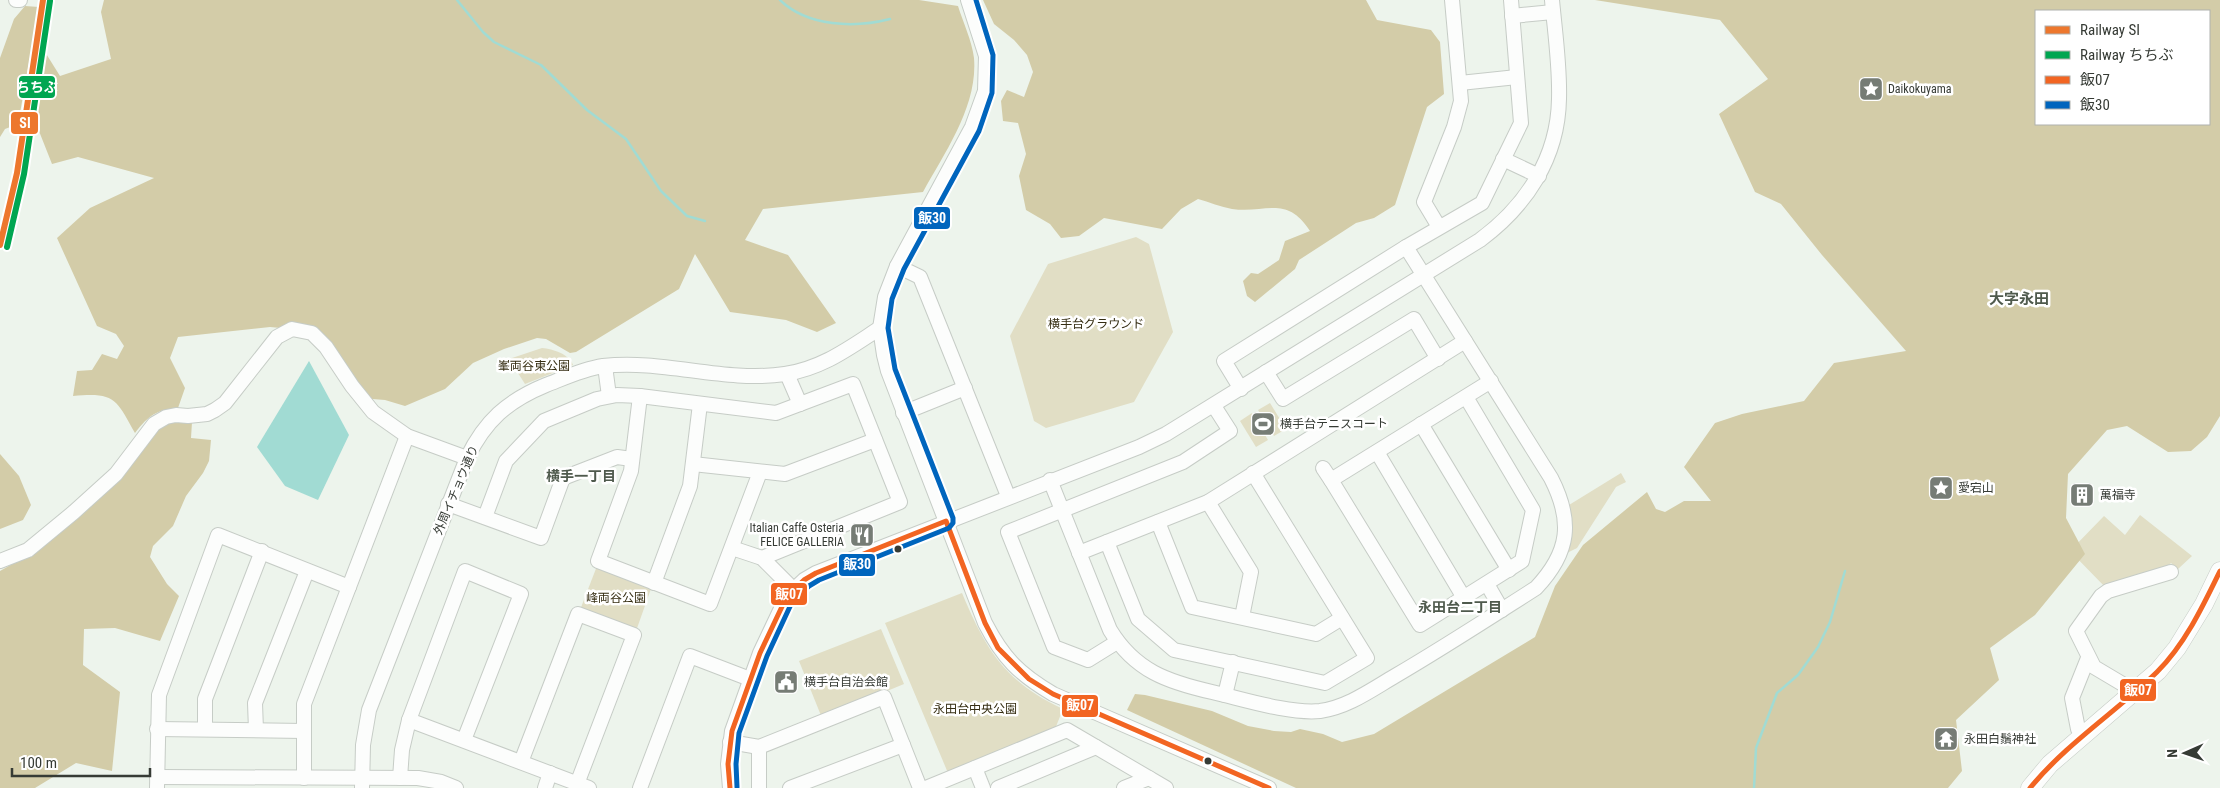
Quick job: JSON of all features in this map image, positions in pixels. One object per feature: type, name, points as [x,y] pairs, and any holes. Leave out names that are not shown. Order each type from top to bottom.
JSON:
[{"type":"main road","points":[[2030,788],[2050,764],[2136,692],[2158,671],[2177,648],[2204,604],[2220,571]]},
{"type":"street","points":[[968,0],[986,56],[985,91],[972,127],[897,266],[885,297],[880,328],[884,355],[903,413],[985,623],[998,648],[1029,679],[1053,694],[1255,785],[1269,788]]},
{"type":"street","points":[[1439,227],[1424,202],[1454,127],[1461,101],[1452,0]]},
{"type":"street","points":[[1241,388],[1224,361],[1406,247],[1482,202],[1521,123],[1511,0]]},
{"type":"street","points":[[730,788],[728,764],[730,742],[750,679],[780,607],[793,589],[816,572],[1138,447],[1166,434],[1424,275],[1496,228],[1514,212],[1542,170],[1554,136],[1559,100],[1552,6],[1512,16]]},
{"type":"street","points":[[1460,82],[1517,78]]},
{"type":"street","points":[[1503,159],[1542,170]]},
{"type":"street","points":[[1050,480],[1110,630],[1117,642],[1133,658],[1161,678],[1177,684],[1225,695],[1305,711],[1348,704],[1536,588],[1550,574],[1561,551],[1566,526],[1565,511],[1551,478],[1406,247]]},
{"type":"street","points":[[897,266],[920,277],[1008,496]]},
{"type":"street","points":[[1266,372],[1283,399],[1414,319],[1438,359]]},
{"type":"street","name":"外周イチョウ通り","points":[[362,783],[362,745],[369,710],[448,504],[467,458],[487,424],[510,404],[530,391],[578,372],[605,366],[639,364],[744,377],[787,374],[833,360],[880,328]]},
{"type":"street","points":[[0,561],[28,550],[74,512],[116,474],[154,424],[166,417],[176,415],[198,416],[215,410],[225,402],[277,337],[292,329],[312,333],[326,346],[352,386],[373,412],[407,436],[467,458]]},
{"type":"street","points":[[1079,554],[1208,502],[1465,342]]},
{"type":"street","points":[[605,366],[609,396]]},
{"type":"street","points":[[787,374],[800,404]]},
{"type":"street","points":[[1331,480],[1491,381]]},
{"type":"street","points":[[485,517],[506,461],[544,421],[597,399],[609,396],[640,396],[776,413],[853,384],[900,502],[762,558]]},
{"type":"street","points":[[903,413],[965,388]]},
{"type":"street","points":[[640,396],[632,471],[598,561],[710,604],[760,472]]},
{"type":"street","points":[[1323,468],[1420,624],[1522,561],[1534,510],[1466,397]]},
{"type":"street","points":[[654,582],[690,486],[700,404]]},
{"type":"street","points":[[1117,642],[1088,660],[1054,647],[1008,532],[1183,462],[1230,431],[1214,406]]},
{"type":"street","points":[[1422,424],[1509,570]]},
{"type":"street","points":[[304,778],[304,704],[407,436]]},
{"type":"street","points":[[693,464],[785,474],[875,440]]},
{"type":"street","points":[[1377,452],[1464,598]]},
{"type":"street","points":[[448,504],[541,538],[564,478],[617,457],[632,459]]},
{"type":"street","points":[[1107,542],[1138,620],[1174,650],[1325,683],[1367,658],[1253,473]]},
{"type":"street","points":[[1208,502],[1251,572],[1242,617]]},
{"type":"street","points":[[1158,522],[1192,607],[1316,634],[1342,618]]},
{"type":"street","points":[[349,587],[218,535],[159,695],[157,783],[304,778],[362,783],[400,778],[427,780],[456,788]]},
{"type":"street","points":[[732,548],[762,558],[793,589]]},
{"type":"street","points":[[205,729],[205,700],[262,552]]},
{"type":"street","points":[[256,730],[255,703],[307,571]]},
{"type":"street","points":[[400,778],[402,750],[409,720],[465,571],[521,594],[464,740]]},
{"type":"street","points":[[2136,692],[2094,667],[2076,632],[2101,596],[2108,591],[2171,572]]},
{"type":"street","points":[[1487,584],[1502,610]]},
{"type":"street","points":[[409,720],[583,786],[634,635],[578,614],[521,762]]},
{"type":"street","points":[[640,788],[690,656],[750,679]]},
{"type":"street","points":[[2083,735],[2078,729],[2072,698],[2088,658]]},
{"type":"street","points":[[1225,695],[1233,662]]},
{"type":"street","points":[[730,742],[760,748],[884,698],[920,788]]},
{"type":"street","points":[[157,728],[304,731]]},
{"type":"street","points":[[926,788],[1068,730],[1166,788]]},
{"type":"street","points":[[790,788],[903,745]]},
{"type":"street","points":[[998,788],[1096,747]]},
{"type":"street","points":[[759,788],[760,748]]},
{"type":"street","points":[[974,768],[983,788]]},
{"type":"street","points":[[545,788],[550,773]]},
{"type":"street","points":[[1124,788],[1149,778]]},
{"type":"green space","name":"横手台グラウンド","points":[[1136,237],[1149,244],[1173,332],[1134,402],[1046,428],[1034,421],[1010,336],[1048,264]]},
{"type":"green space","name":"峯両谷東公園","points":[[542,348],[564,355],[573,365],[525,384],[509,359]]},
{"type":"green space","points":[[1270,403],[1286,429],[1274,436],[1258,410]]},
{"type":"green space","points":[[1252,413],[1268,440],[1256,447],[1240,421]]},
{"type":"green space","points":[[1621,473],[1626,482],[1616,487],[1577,548],[1567,553],[1569,505]]},
{"type":"green space","points":[[2140,515],[2192,556],[2178,569],[2171,563],[2163,572],[2107,589],[2070,551],[2104,516],[2125,535]]},
{"type":"green space","name":"峰両谷公園","points":[[597,566],[652,586],[636,631],[580,610]]},
{"type":"green space","name":"永田台中央公園","points":[[962,593],[989,648],[1000,662],[1026,688],[1063,709],[1055,729],[948,773],[885,623]]},
{"type":"green space","points":[[881,629],[904,684],[822,718],[799,661]]},
{"type":"shaded area","points":[[104,0],[919,0],[958,6],[973,52],[974,76],[971,94],[958,128],[923,192],[763,209],[745,240],[788,255],[836,323],[817,332],[786,320],[730,312],[695,254],[679,289],[576,352],[570,353],[546,339],[537,338],[504,349],[473,363],[445,389],[405,406],[385,400],[360,398],[326,347],[292,329],[270,327],[178,337],[170,358],[185,388],[178,408],[154,414],[135,433],[123,412],[113,400],[98,395],[73,396],[77,371],[92,370],[102,354],[117,359],[124,346],[116,334],[97,326],[57,238],[90,208],[154,178],[78,157],[52,164],[35,121],[38,87],[45,52],[60,76],[111,59],[101,12]]},
{"type":"shaded area","points":[[983,0],[1366,0],[1377,20],[1431,30],[1440,42],[1444,94],[1427,107],[1395,205],[1374,218],[1356,223],[1299,260],[1295,269],[1255,302],[1247,296],[1243,281],[1251,273],[1258,274],[1279,260],[1285,241],[1310,231],[1301,220],[1284,209],[1232,209],[1198,199],[1181,209],[1162,229],[1104,218],[1079,236],[1061,238],[1050,224],[1026,210],[1019,176],[1026,154],[1018,123],[1003,121],[1001,101],[1007,90],[1024,97],[1033,72],[1027,55],[1014,40],[994,24]]},
{"type":"shaded area","points":[[1595,0],[2220,0],[2220,416],[2207,437],[2191,451],[2168,452],[2127,426],[2107,430],[2068,474],[2066,518],[2085,554],[2035,615],[1990,648],[1999,680],[1956,720],[1962,771],[1948,788],[1296,788],[1127,710],[1135,694],[1212,711],[1248,726],[1274,731],[1291,732],[1300,729],[1323,734],[1342,742],[1374,734],[1535,637],[1555,586],[1583,545],[1647,492],[1656,509],[1665,512],[1684,501],[1711,501],[1684,467],[1715,423],[1742,414],[1804,401],[1834,363],[1906,351],[1822,255],[1781,204],[1755,192],[1719,114],[1768,79],[1720,20]]},
{"type":"shaded area","points":[[25,6],[39,7],[18,124],[5,129],[0,137],[0,58],[14,19]]},
{"type":"shaded area","points":[[172,422],[192,422],[191,438],[211,440],[209,461],[203,473],[186,496],[173,526],[153,546],[150,557],[167,584],[179,596],[160,641],[115,628],[84,629],[83,665],[120,692],[112,771],[76,763],[35,788],[0,788],[0,571],[30,554],[117,478],[138,457],[157,429]]},
{"type":"shaded area","points":[[0,454],[19,476],[31,505],[23,520],[0,529]]},
{"type":"water","points":[[309,361],[349,435],[318,500],[285,486],[257,447]]},
{"type":"waterway","points":[[457,0],[483,32],[494,42],[541,65],[587,110],[626,139],[661,191],[687,216],[705,221]]},
{"type":"waterway","points":[[780,0],[804,16],[832,23],[862,24],[890,19]]},
{"type":"waterway","points":[[1754,788],[1756,748],[1777,693],[1798,675],[1818,647],[1830,622],[1845,571]]},
{"type":"rail line","name":"SI","points":[[0,245],[17,173],[43,0]]},
{"type":"rail line","name":"ちちぶ","points":[[7,247],[24,174],[50,1]]},
{"type":"transit line","name":"飯30","points":[[737,787],[736,764],[739,733],[767,656],[793,600],[819,580],[949,528],[953,523],[953,518],[895,369],[888,328],[892,299],[904,269],[979,131],[992,93],[993,55],[976,0]]},
{"type":"transit line","name":"飯07","points":[[730,788],[728,764],[732,731],[760,653],[787,596],[804,580],[816,573],[946,521],[985,623],[998,648],[1029,679],[1053,694],[1269,788]]},
{"type":"transit line","name":"飯07","points":[[2030,788],[2076,742],[2141,687],[2167,661],[2193,624],[2220,571]]},
{"type":"place","name":"Daikokuyama","points":[[1871,89]]},
{"type":"place","name":"横手台テニスコート","points":[[1263,424]]},
{"type":"place","name":"愛宕山","points":[[1941,488]]},
{"type":"place","name":"萬福寺","points":[[2082,495]]},
{"type":"place","name":"Italian Caffe Osteria FELICE GALLERIA","points":[[862,535]]},
{"type":"place","name":"横手台自治会館","points":[[786,682]]},
{"type":"place","name":"永田白鬚神社","points":[[1946,739]]},
{"type":"district","name":"大字永田","points":[[2019,299]]},
{"type":"district","name":"横手一丁目","points":[[581,476]]},
{"type":"district","name":"永田台二丁目","points":[[1460,607]]}]
